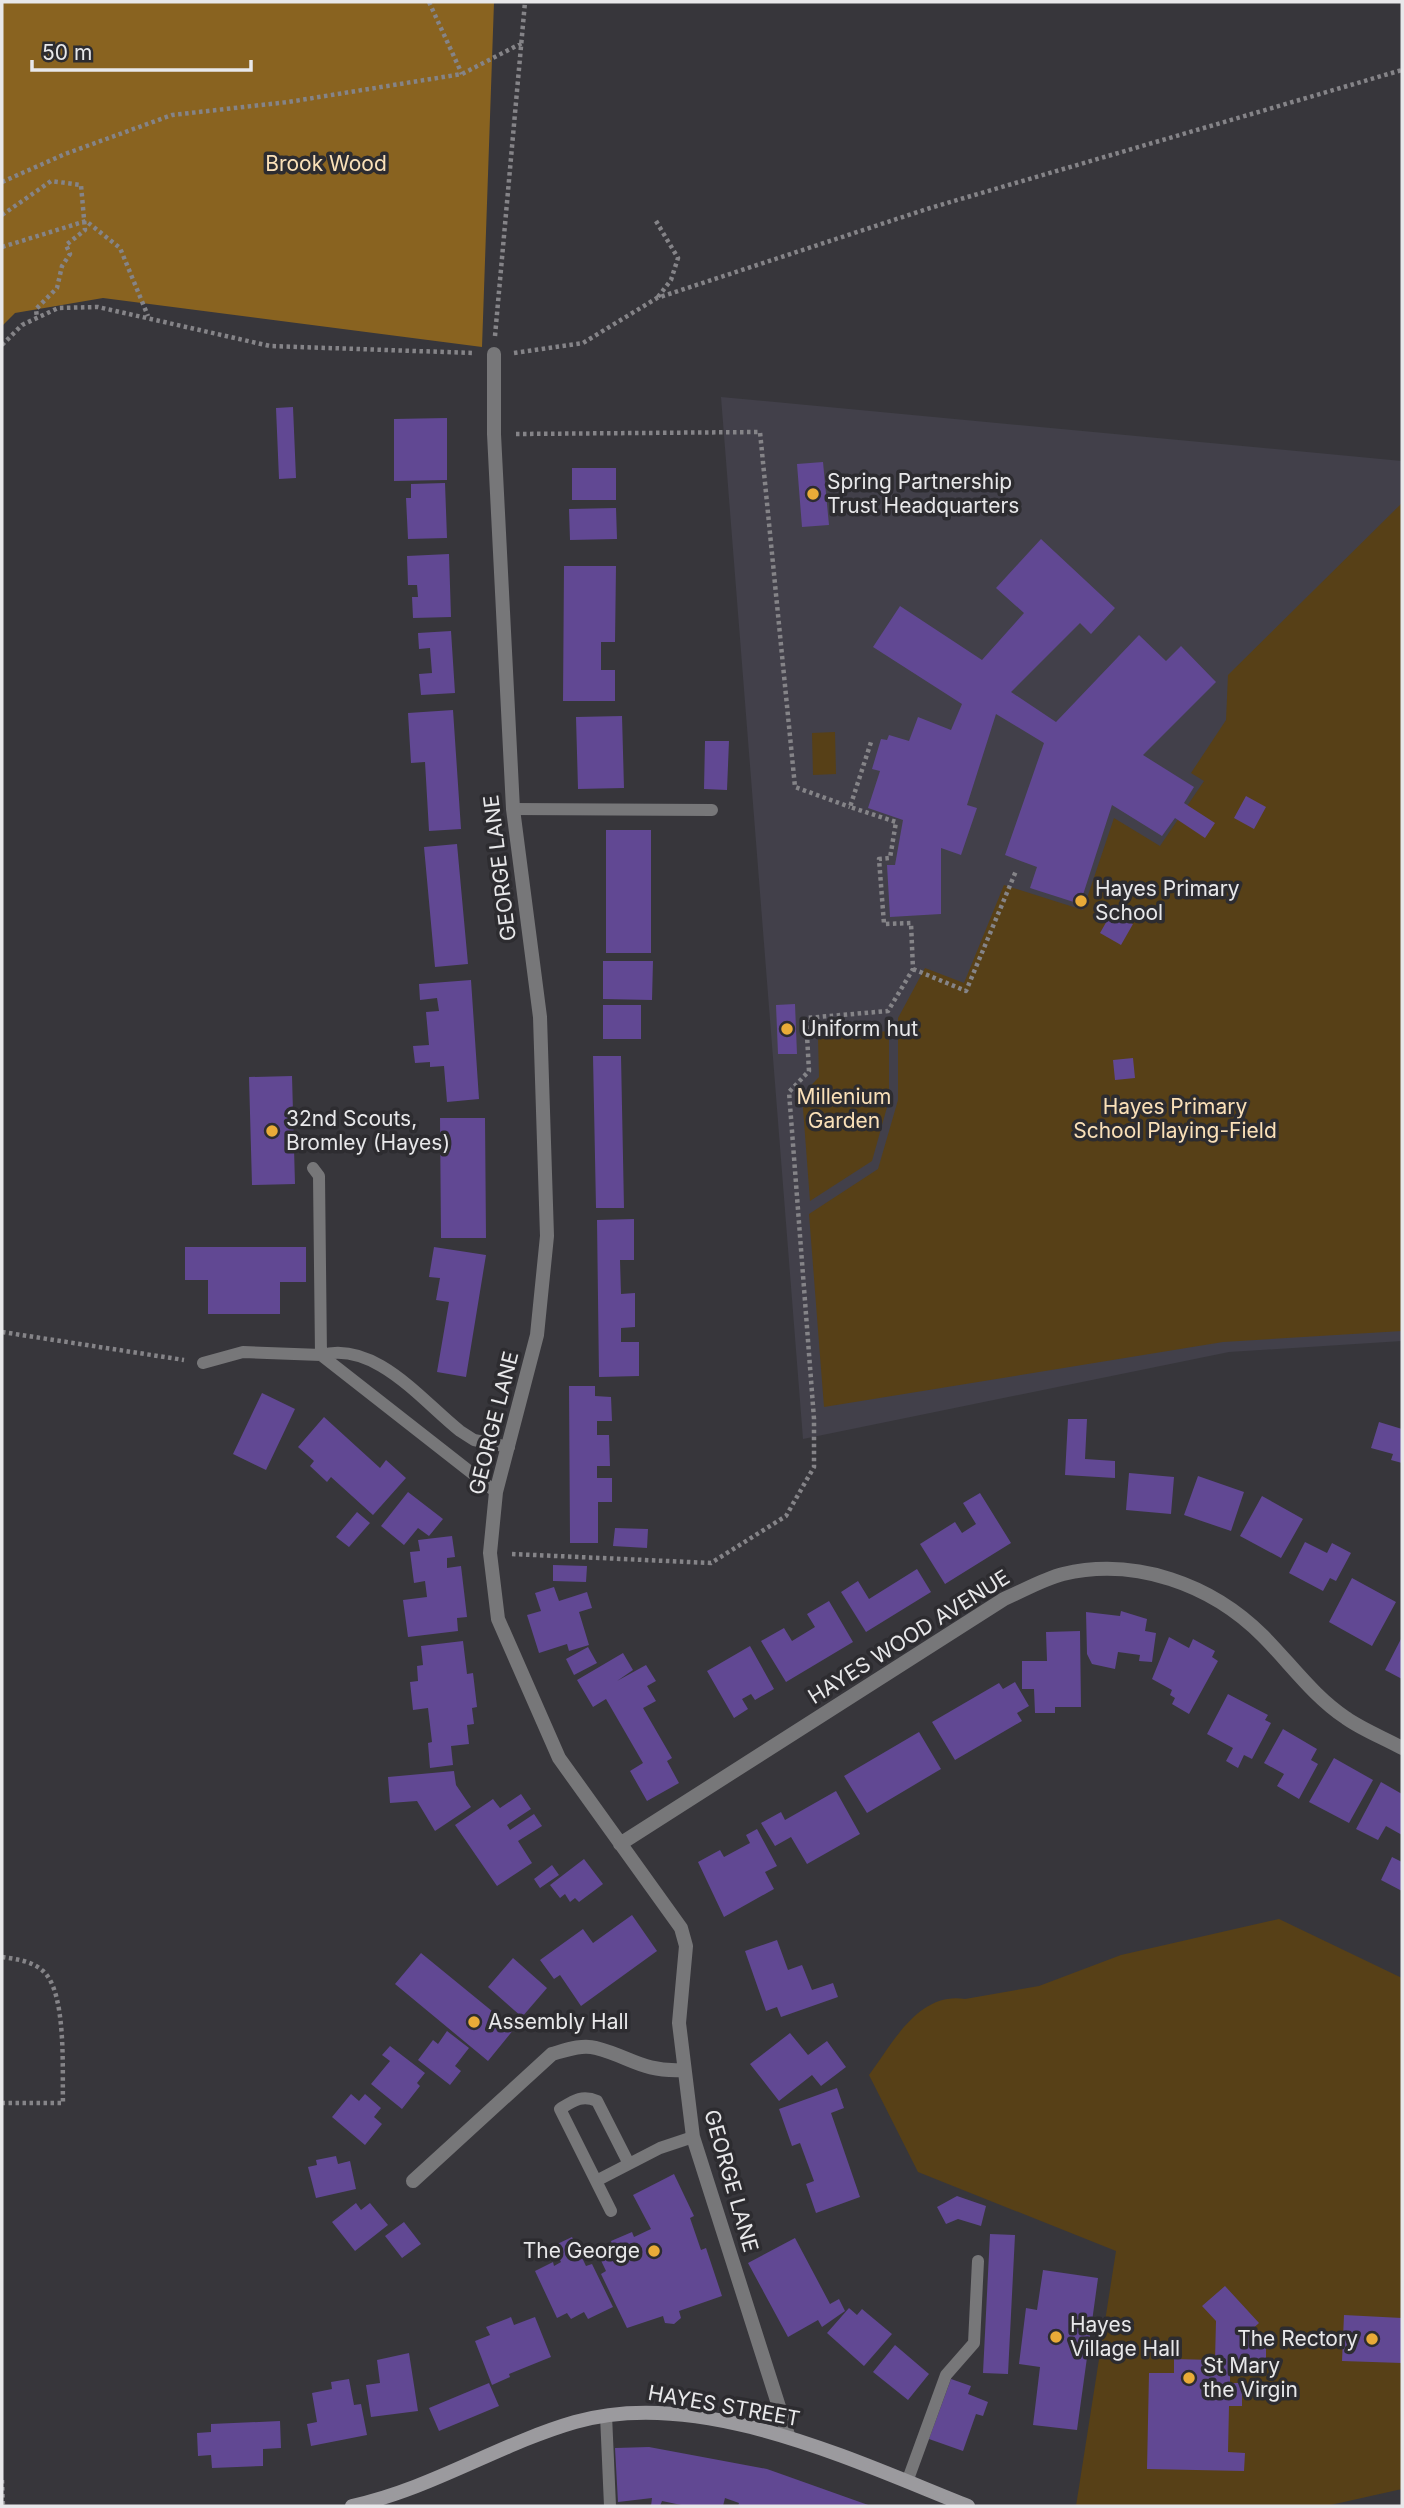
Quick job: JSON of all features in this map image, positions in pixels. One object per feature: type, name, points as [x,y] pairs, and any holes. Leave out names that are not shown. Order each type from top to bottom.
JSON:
[{"type":"main road","name":"HAYES STREET","points":[[352,2506],[388,2498],[528,2439],[606,2415],[641,2410],[788,2435],[968,2506]]},
{"type":"street","name":"GEORGE LANE","points":[[494,354],[494,434],[513,809],[540,1017],[547,1236],[537,1335],[496,1492],[490,1552],[498,1619],[559,1758],[681,1928],[686,1946],[679,2023],[693,2137],[788,2435]]},
{"type":"street","name":"HAYES WOOD AVENUE","points":[[620,1844],[1003,1598],[1062,1574],[1107,1569],[1156,1574],[1215,1597],[1262,1634],[1302,1680],[1346,1718],[1402,1748]]},
{"type":"street","points":[[413,2182],[552,2054],[573,2048],[595,2048],[644,2068],[683,2070]]},
{"type":"lane","points":[[513,809],[712,810]]},
{"type":"lane","points":[[313,1168],[319,1176],[321,1354]]},
{"type":"lane","points":[[203,1363],[243,1352],[354,1352],[374,1362],[474,1440],[509,1447]]},
{"type":"lane","points":[[321,1354],[496,1492]]},
{"type":"lane","points":[[611,2211],[560,2109],[577,2099],[597,2101],[629,2164]]},
{"type":"lane","points":[[596,2181],[660,2148],[693,2137]]},
{"type":"lane","points":[[907,2482],[946,2375],[974,2343],[978,2262]]},
{"type":"lane","points":[[606,2415],[610,2506]]},
{"type":"path","points":[[429,2],[462,74]]},
{"type":"path","points":[[494,354],[525,2]]},
{"type":"path","points":[[2,182],[65,154],[172,116],[288,102],[462,74],[522,43]]},
{"type":"path","points":[[2,345],[22,325],[58,309],[98,307],[270,346],[494,354],[544,351],[583,343],[657,298],[930,208],[1402,69]]},
{"type":"path","points":[[2,215],[51,181],[80,185],[85,230],[66,245],[71,254],[62,266],[57,288],[36,309],[37,318]]},
{"type":"path","points":[[86,221],[120,248],[148,317]]},
{"type":"path","points":[[2,247],[86,221]]},
{"type":"path","points":[[656,221],[678,258],[671,281],[657,298]]},
{"type":"path","points":[[490,1552],[711,1563],[786,1516],[814,1467],[813,1406],[789,1092],[809,1071],[806,1018],[888,1011],[913,969],[911,923],[884,924],[879,859],[890,858],[896,822],[795,787],[760,432],[494,434]]},
{"type":"path","points":[[850,807],[872,739]]},
{"type":"path","points":[[913,969],[967,991],[1016,871]]},
{"type":"path","points":[[2,1332],[203,1363]]},
{"type":"path","points":[[2,1958],[28,1962],[44,1971],[51,1983],[60,2024],[62,2103],[2,2103]]},
{"type":"path","points":[[2,2480],[3,2506]]},
{"type":"shaded area","name":"Hayes Primary School","points":[[721,397],[1402,461],[1402,1341],[1229,1352],[803,1439]]},
{"type":"green space","name":"Brook Wood","points":[[2,2],[494,2],[482,347],[103,298],[15,313],[2,326]]},
{"type":"green space","name":"Hayes Primary School Playing-Field","points":[[1402,503],[1402,1331],[1223,1342],[824,1407],[809,1214],[878,1169],[898,1100],[898,1018],[925,968],[964,983],[1004,885],[1083,910],[1114,818],[1160,846],[1204,781],[1191,773],[1226,720],[1228,675]]},
{"type":"green space","points":[[835,732],[836,774],[813,775],[812,733]]},
{"type":"green space","name":"Millenium Garden","points":[[889,1031],[889,1100],[872,1161],[810,1201],[802,1095],[819,1077],[818,1037]]},
{"type":"green space","points":[[1279,1919],[1402,1978],[1402,2489],[1326,2506],[1076,2506],[1116,2251],[918,2172],[869,2075],[908,2022],[934,2003],[1039,1986],[1121,1955]]},
{"type":"building","points":[[293,407],[296,478],[279,479],[276,408]]},
{"type":"building","points":[[447,418],[447,480],[394,481],[394,419]]},
{"type":"building","name":"Spring Partnership Trust Headquarters","points":[[823,462],[829,525],[802,527],[797,464]]},
{"type":"building","points":[[572,468],[616,468],[616,500],[572,500]]},
{"type":"building","points":[[445,483],[447,538],[408,539],[406,498],[411,498],[411,484]]},
{"type":"building","points":[[616,508],[617,539],[570,540],[569,509]]},
{"type":"building","name":"Hayes Primary School","points":[[1041,539],[1115,608],[1091,634],[1080,623],[1011,692],[1056,722],[1139,635],[1166,661],[1181,646],[1216,682],[1143,755],[1194,787],[1184,803],[1215,823],[1205,838],[1175,818],[1162,836],[1112,805],[1080,904],[1030,888],[1037,867],[1005,855],[1044,743],[996,714],[967,805],[977,808],[961,855],[941,848],[941,914],[890,917],[887,865],[895,865],[903,820],[868,808],[880,771],[872,769],[881,739],[887,740],[889,735],[909,741],[918,717],[951,730],[962,704],[873,647],[900,606],[982,660],[1024,613],[996,588]]},
{"type":"building","points":[[449,554],[451,617],[413,618],[412,597],[418,597],[417,585],[408,585],[407,556]]},
{"type":"building","points":[[564,566],[616,566],[615,642],[601,642],[601,670],[615,670],[615,701],[563,701]]},
{"type":"building","points":[[451,631],[455,693],[421,695],[419,674],[432,673],[430,648],[419,649],[418,633]]},
{"type":"building","points":[[453,710],[461,829],[429,831],[425,762],[411,763],[408,713]]},
{"type":"building","points":[[622,716],[624,788],[578,789],[576,717]]},
{"type":"building","points":[[705,741],[729,741],[727,790],[704,789]]},
{"type":"building","points":[[1246,796],[1266,807],[1254,829],[1234,818]]},
{"type":"building","points":[[606,830],[651,830],[651,953],[606,953]]},
{"type":"building","points":[[457,844],[468,964],[435,967],[424,847]]},
{"type":"building","points":[[1112,912],[1133,924],[1121,945],[1100,933]]},
{"type":"building","points":[[603,961],[653,961],[652,1000],[603,999]]},
{"type":"building","points":[[471,980],[479,1099],[447,1102],[444,1066],[430,1067],[430,1062],[415,1063],[413,1046],[429,1045],[426,1012],[439,1011],[437,998],[420,1000],[419,984]]},
{"type":"building","name":"Uniform hut","points":[[795,1004],[797,1054],[778,1054],[776,1005]]},
{"type":"building","points":[[603,1005],[641,1005],[641,1039],[603,1039]]},
{"type":"building","points":[[593,1056],[621,1056],[624,1208],[596,1208]]},
{"type":"building","points":[[1133,1058],[1135,1078],[1115,1080],[1113,1060]]},
{"type":"building","name":"32nd Scouts, Bromley (Hayes)","points":[[292,1076],[295,1184],[252,1185],[249,1077]]},
{"type":"building","points":[[440,1118],[485,1118],[486,1238],[441,1238]]},
{"type":"building","points":[[634,1219],[634,1260],[620,1260],[621,1294],[635,1293],[635,1327],[621,1328],[621,1342],[639,1342],[639,1376],[599,1377],[597,1220]]},
{"type":"building","points":[[185,1247],[306,1247],[306,1282],[280,1282],[280,1314],[208,1314],[208,1280],[185,1280]]},
{"type":"building","points":[[434,1247],[486,1255],[466,1377],[437,1372],[449,1302],[436,1300],[440,1278],[429,1277]]},
{"type":"building","points":[[569,1386],[595,1386],[595,1396],[611,1397],[612,1421],[597,1421],[597,1435],[609,1435],[610,1466],[597,1466],[597,1478],[612,1478],[612,1502],[598,1502],[598,1543],[570,1543]]},
{"type":"building","points":[[262,1393],[295,1409],[266,1470],[233,1454]]},
{"type":"building","points":[[324,1417],[380,1468],[386,1460],[406,1478],[373,1515],[331,1477],[327,1482],[310,1466],[314,1461],[298,1447]]},
{"type":"building","points":[[1068,1419],[1087,1419],[1085,1459],[1115,1461],[1115,1478],[1065,1475]]},
{"type":"building","points":[[1379,1422],[1402,1429],[1402,1463],[1391,1460],[1393,1454],[1371,1448]]},
{"type":"building","points":[[1129,1473],[1174,1477],[1171,1514],[1126,1510]]},
{"type":"building","points":[[1198,1476],[1244,1492],[1231,1531],[1184,1515]]},
{"type":"building","points":[[408,1492],[443,1519],[429,1536],[418,1528],[404,1545],[381,1526]]},
{"type":"building","points":[[980,1493],[1011,1543],[945,1584],[920,1544],[955,1522],[962,1533],[976,1524],[963,1503]]},
{"type":"building","points":[[1262,1496],[1303,1519],[1281,1558],[1240,1536]]},
{"type":"building","points":[[357,1512],[370,1523],[349,1547],[336,1537]]},
{"type":"building","points":[[615,1528],[648,1529],[647,1548],[613,1546]]},
{"type":"building","points":[[452,1536],[455,1557],[447,1558],[447,1568],[461,1566],[467,1617],[457,1618],[458,1631],[408,1637],[403,1600],[427,1597],[425,1581],[414,1583],[410,1552],[420,1551],[418,1540]]},
{"type":"building","points":[[1305,1542],[1327,1553],[1332,1543],[1351,1553],[1336,1581],[1330,1578],[1323,1591],[1289,1573]]},
{"type":"building","points":[[553,1565],[587,1566],[586,1582],[553,1581]]},
{"type":"building","points":[[917,1569],[931,1592],[866,1632],[841,1592],[858,1581],[869,1599]]},
{"type":"building","points":[[1352,1578],[1396,1602],[1372,1646],[1329,1622]]},
{"type":"building","points":[[554,1587],[559,1601],[587,1592],[592,1608],[579,1612],[589,1645],[569,1651],[567,1644],[539,1653],[527,1615],[541,1611],[535,1593]]},
{"type":"building","points":[[829,1601],[853,1642],[786,1682],[761,1641],[784,1628],[792,1641],[815,1627],[807,1614]]},
{"type":"building","points":[[1121,1611],[1147,1619],[1145,1631],[1156,1633],[1152,1662],[1139,1661],[1140,1655],[1118,1652],[1115,1669],[1092,1664],[1087,1654],[1086,1612],[1120,1616]]},
{"type":"building","points":[[1080,1631],[1081,1707],[1055,1707],[1055,1713],[1035,1713],[1034,1689],[1022,1689],[1022,1661],[1047,1661],[1046,1632]]},
{"type":"building","points":[[1169,1637],[1189,1648],[1193,1639],[1215,1651],[1212,1657],[1218,1661],[1189,1714],[1172,1704],[1175,1698],[1170,1695],[1172,1690],[1152,1679]]},
{"type":"building","points":[[1402,1637],[1402,1679],[1385,1670]]},
{"type":"building","points":[[463,1641],[467,1674],[473,1673],[477,1707],[472,1708],[474,1724],[467,1725],[469,1744],[451,1746],[453,1765],[430,1768],[428,1743],[432,1742],[428,1708],[413,1710],[410,1682],[418,1681],[417,1666],[423,1665],[421,1646]]},
{"type":"building","points":[[750,1646],[774,1689],[755,1700],[751,1694],[742,1699],[748,1709],[734,1718],[707,1671]]},
{"type":"building","points":[[588,1647],[597,1663],[574,1675],[566,1659]]},
{"type":"building","points":[[623,1653],[633,1670],[617,1681],[646,1665],[656,1681],[647,1686],[656,1701],[643,1708],[672,1758],[667,1761],[679,1783],[647,1801],[630,1771],[643,1763],[606,1699],[593,1707],[577,1680]]},
{"type":"building","points":[[1015,1682],[1029,1706],[1017,1713],[1022,1721],[955,1760],[932,1722],[999,1683],[1003,1689]]},
{"type":"building","points":[[1228,1694],[1268,1715],[1265,1720],[1271,1723],[1252,1759],[1244,1755],[1238,1768],[1226,1761],[1233,1748],[1207,1734]]},
{"type":"building","points":[[1283,1729],[1317,1749],[1311,1760],[1318,1764],[1299,1799],[1277,1786],[1284,1774],[1264,1763]]},
{"type":"building","points":[[919,1732],[941,1769],[867,1813],[844,1776]]},
{"type":"building","points":[[1334,1758],[1373,1780],[1349,1823],[1309,1802]]},
{"type":"building","points":[[454,1771],[456,1785],[471,1807],[435,1831],[417,1801],[390,1803],[388,1777]]},
{"type":"building","points":[[1381,1782],[1402,1794],[1402,1835],[1386,1826],[1378,1840],[1356,1829]]},
{"type":"building","points":[[836,1791],[860,1834],[807,1864],[791,1837],[775,1846],[761,1823],[781,1812],[785,1820]]},
{"type":"building","points":[[521,1794],[531,1809],[507,1825],[510,1830],[534,1814],[542,1826],[518,1841],[532,1863],[497,1886],[455,1825],[493,1799],[500,1808]]},
{"type":"building","points":[[757,1829],[777,1866],[765,1872],[774,1889],[724,1917],[698,1862],[720,1850],[724,1857],[750,1843],[746,1835]]},
{"type":"building","points":[[1392,1857],[1402,1862],[1402,1891],[1381,1880]]},
{"type":"building","points":[[584,1859],[603,1884],[579,1902],[575,1898],[570,1902],[565,1894],[560,1898],[550,1885]]},
{"type":"building","points":[[552,1865],[559,1875],[540,1888],[534,1879]]},
{"type":"building","points":[[632,1915],[657,1951],[581,2006],[560,1975],[554,1979],[540,1960],[583,1929],[593,1943]]},
{"type":"building","points":[[777,1940],[788,1970],[802,1965],[812,1990],[833,1983],[838,1997],[781,2017],[777,2007],[766,2011],[745,1951]]},
{"type":"building","points":[[421,1953],[514,2029],[488,2061],[395,1984]]},
{"type":"building","points":[[513,1958],[547,1988],[522,2017],[488,1987]]},
{"type":"building","points":[[447,2031],[469,2048],[455,2066],[461,2071],[450,2085],[418,2060],[433,2040],[438,2044]]},
{"type":"building","points":[[790,2033],[808,2055],[827,2041],[846,2067],[821,2086],[812,2075],[779,2101],[750,2064]]},
{"type":"building","points":[[390,2046],[425,2073],[417,2083],[420,2086],[402,2109],[371,2084],[390,2061],[382,2055]]},
{"type":"building","points":[[837,2088],[844,2108],[831,2113],[860,2197],[816,2213],[806,2184],[814,2181],[800,2143],[792,2146],[779,2109]]},
{"type":"building","points":[[351,2094],[359,2101],[365,2094],[381,2108],[374,2117],[382,2124],[365,2145],[332,2117]]},
{"type":"building","points":[[336,2156],[338,2164],[350,2161],[356,2189],[316,2198],[308,2167],[317,2165],[316,2160]]},
{"type":"building","name":"The George","points":[[674,2174],[694,2216],[690,2218],[701,2250],[706,2248],[722,2296],[679,2311],[681,2318],[674,2324],[665,2323],[663,2316],[627,2328],[601,2274],[606,2271],[597,2252],[612,2245],[611,2241],[632,2232],[634,2237],[651,2229],[633,2195]]},
{"type":"building","points":[[957,2196],[986,2206],[981,2226],[958,2219],[946,2224],[937,2207]]},
{"type":"building","points":[[356,2203],[361,2210],[370,2203],[388,2225],[355,2251],[332,2222]]},
{"type":"building","points":[[404,2222],[421,2244],[402,2258],[385,2236]]},
{"type":"building","points":[[990,2234],[1015,2235],[1008,2374],[983,2373]]},
{"type":"building","points":[[572,2237],[586,2266],[592,2264],[613,2307],[588,2319],[584,2312],[571,2319],[567,2313],[557,2318],[535,2271],[553,2262],[554,2266],[561,2262],[553,2246]]},
{"type":"building","points":[[795,2238],[830,2304],[839,2299],[845,2311],[822,2327],[818,2320],[788,2337],[748,2263]]},
{"type":"building","name":"Hayes Village Hall","points":[[1043,2270],[1098,2278],[1077,2430],[1033,2425],[1040,2367],[1019,2364],[1026,2308],[1037,2310]]},
{"type":"building","name":"St Mary the Virgin","points":[[1225,2286],[1259,2323],[1249,2332],[1249,2345],[1266,2345],[1266,2361],[1230,2360],[1230,2383],[1242,2383],[1242,2406],[1229,2406],[1228,2452],[1245,2453],[1244,2471],[1147,2469],[1149,2373],[1174,2373],[1174,2359],[1215,2360],[1216,2321],[1202,2306]]},
{"type":"building","points":[[849,2308],[857,2315],[862,2309],[892,2334],[864,2366],[827,2333]]},
{"type":"building","name":"The Rectory","points":[[1344,2315],[1402,2318],[1402,2363],[1342,2361]]},
{"type":"building","points":[[511,2317],[514,2325],[535,2317],[551,2357],[509,2374],[510,2377],[492,2385],[475,2341],[490,2335],[486,2327]]},
{"type":"building","points":[[895,2345],[929,2374],[908,2400],[873,2372]]},
{"type":"building","points":[[409,2353],[418,2411],[371,2417],[366,2385],[380,2383],[377,2360]]},
{"type":"building","points":[[349,2379],[354,2405],[361,2404],[367,2435],[311,2446],[307,2424],[317,2422],[312,2393],[332,2389],[331,2382]]},
{"type":"building","points":[[951,2379],[971,2386],[968,2394],[988,2402],[983,2416],[976,2414],[963,2451],[929,2439]]},
{"type":"building","points":[[489,2383],[499,2406],[439,2431],[429,2408]]},
{"type":"building","points":[[280,2421],[281,2448],[263,2449],[263,2466],[212,2468],[211,2455],[198,2456],[197,2433],[211,2432],[211,2424]]},
{"type":"building","points":[[649,2447],[767,2469],[871,2506],[738,2506],[739,2503],[725,2498],[723,2506],[686,2506],[662,2501],[660,2506],[651,2506],[652,2498],[618,2502],[615,2448]]},
{"type":"place","name":"Spring Partnership Trust Headquarters","points":[[813,494]]},
{"type":"place","name":"Hayes Primary School","points":[[1081,901]]},
{"type":"place","name":"Uniform hut","points":[[787,1029]]},
{"type":"place","name":"32nd Scouts, Bromley (Hayes)","points":[[272,1131]]},
{"type":"place","name":"Assembly Hall","points":[[474,2022]]},
{"type":"place","name":"The George","points":[[654,2251]]},
{"type":"place","name":"Hayes Village Hall","points":[[1056,2337]]},
{"type":"place","name":"The Rectory","points":[[1372,2339]]},
{"type":"place","name":"St Mary the Virgin","points":[[1189,2378]]}]
